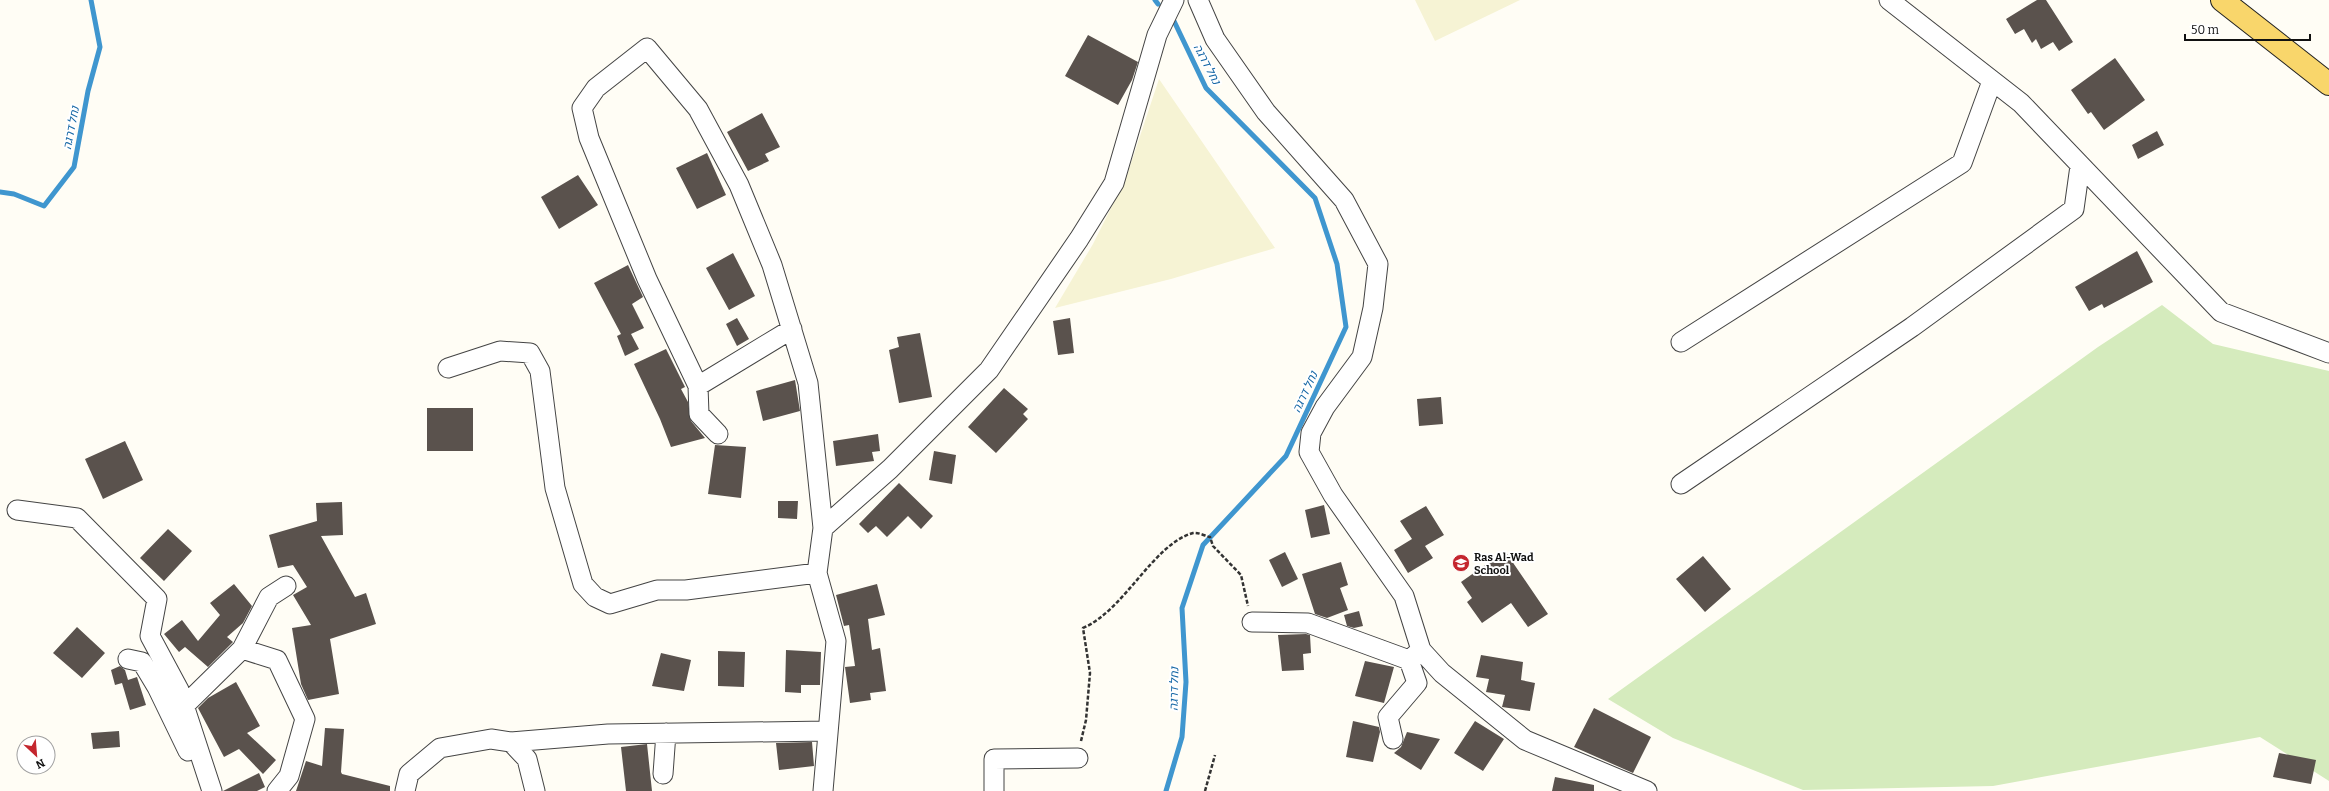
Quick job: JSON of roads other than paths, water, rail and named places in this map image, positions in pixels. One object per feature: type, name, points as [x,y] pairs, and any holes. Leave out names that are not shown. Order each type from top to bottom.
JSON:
[{"type":"main road","points":[[2222,0],[2329,84]]},
{"type":"street","points":[[823,528],[890,469],[989,370],[1079,239],[1114,183],[1157,35],[1174,0]]},
{"type":"street","points":[[1198,0],[1215,39],[1266,112],[1344,200],[1378,264],[1373,308],[1362,357],[1325,407],[1311,433],[1309,452],[1333,495],[1404,596],[1415,655],[1417,682],[1388,717],[1393,739]]},
{"type":"street","points":[[1889,0],[2021,103],[2221,312],[2329,353]]},
{"type":"street","points":[[718,434],[699,414],[698,386],[647,279],[588,138],[582,108],[596,88],[647,48],[698,109],[738,185],[772,265],[808,383],[823,528],[817,573],[836,640],[823,791]]},
{"type":"street","points":[[1681,342],[1962,163],[1992,81]]},
{"type":"street","points":[[1681,484],[1912,327],[2074,209],[2080,166]]},
{"type":"street","points":[[698,386],[792,329]]},
{"type":"street","points":[[448,368],[500,351],[530,353],[540,371],[555,488],[583,584],[595,597],[610,604],[657,590],[686,590],[817,573]]},
{"type":"street","points":[[17,510],[77,518],[158,599],[150,636],[179,690],[212,791]]},
{"type":"street","points":[[184,705],[242,649],[269,597],[286,586]]},
{"type":"street","points":[[1252,622],[1308,623],[1415,655],[1442,673],[1525,740],[1616,786],[1647,791]]},
{"type":"street","points":[[242,649],[277,660],[305,719],[289,776],[277,791]]},
{"type":"street","points":[[128,659],[142,662],[157,687],[185,741],[199,788],[203,791]]},
{"type":"street","points":[[405,791],[409,774],[440,748],[491,739],[511,742],[608,734],[828,731]]},
{"type":"street","points":[[663,774],[666,733]]},
{"type":"street","points":[[511,742],[527,759],[535,791]]},
{"type":"street","points":[[994,791],[994,759],[1078,758]]},
{"type":"waterway","name":"נחל דרגה","points":[[0,192],[14,194],[44,206],[74,167],[88,91],[100,47],[91,0]]},
{"type":"waterway","name":"נחל דרגה","points":[[1155,0],[1158,4]]},
{"type":"waterway","name":"נחל דרגה","points":[[1166,791],[1182,737],[1186,682],[1182,608],[1203,545],[1286,456],[1346,327],[1337,264],[1315,198],[1206,88],[1173,19]]},
{"type":"place","name":"Ras Al-Wad School","points":[[1461,563]]}]
